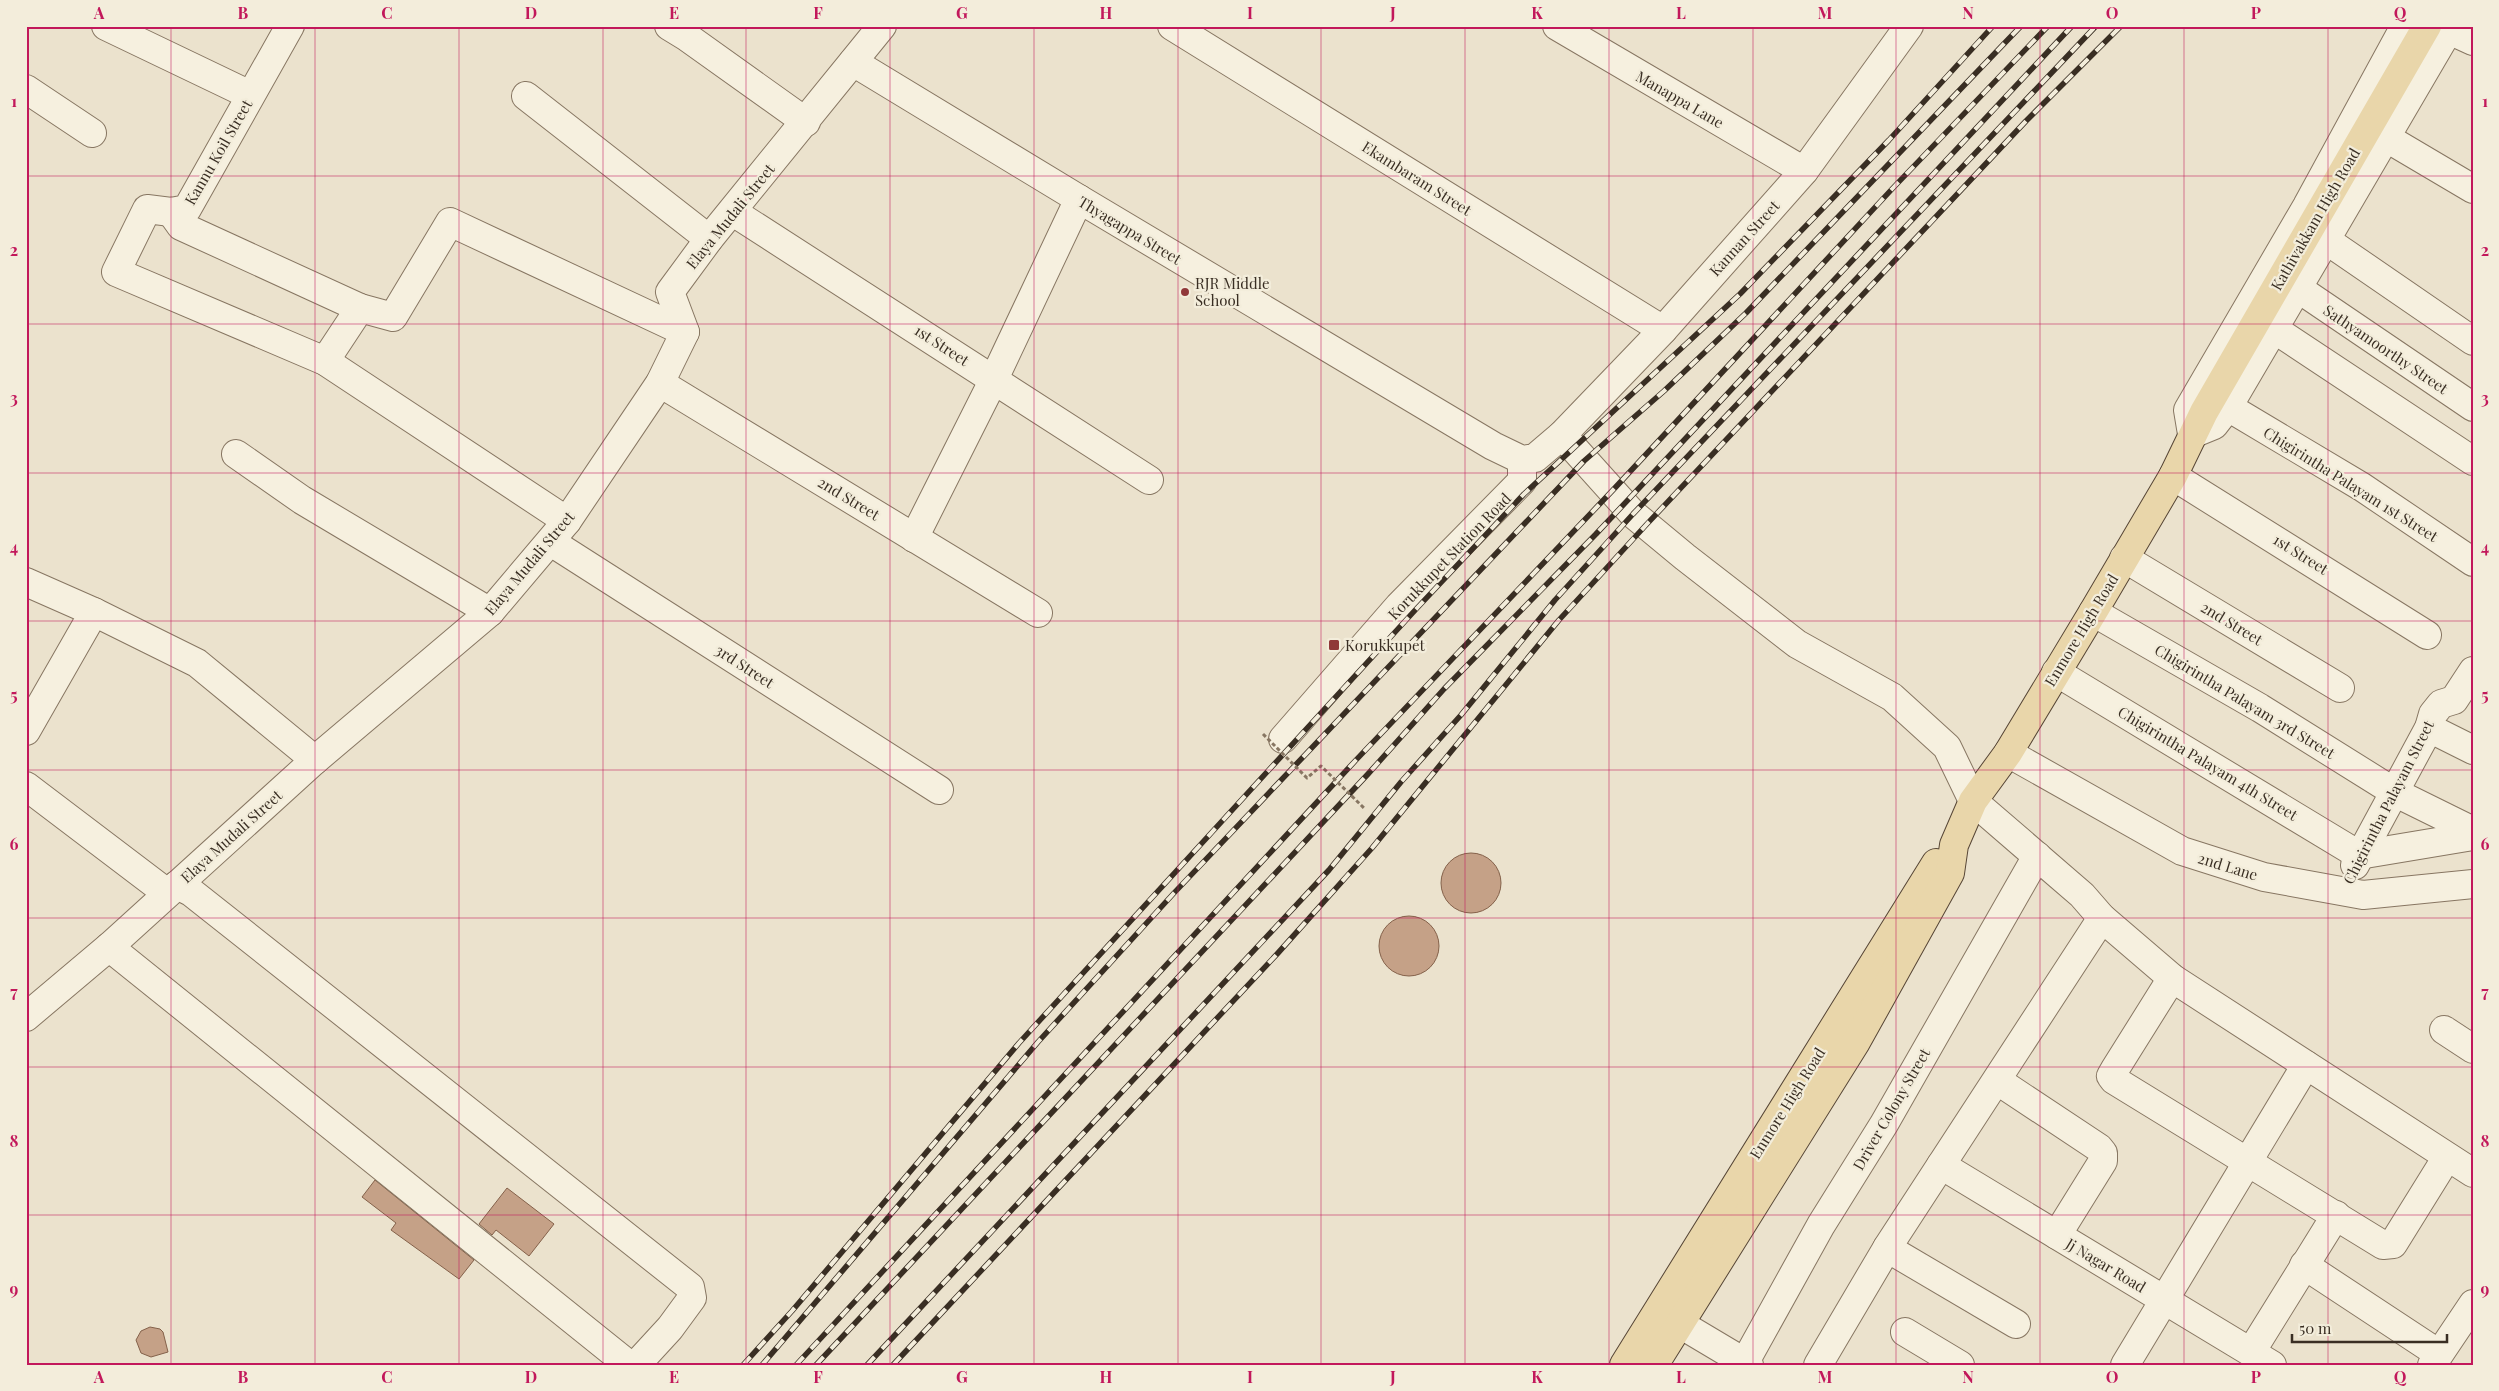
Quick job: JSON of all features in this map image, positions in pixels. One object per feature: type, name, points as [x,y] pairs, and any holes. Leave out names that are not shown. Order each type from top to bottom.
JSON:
[{"type":"main road","name":"Kathivakkam High Road","points":[[2208,418],[2450,31]]},
{"type":"main road","name":"Enmore High Road","points":[[1654,1365],[1669,1318],[1938,859],[1954,845],[1973,801],[2008,753],[2208,418]]},
{"type":"main road","name":"Enmore High Road","points":[[1624,1365],[1669,1318]]},
{"type":"street","points":[[106,26],[250,95]]},
{"type":"street","name":"Kannu Koil Street","points":[[116,272],[148,209],[171,212],[187,209],[290,26]]},
{"type":"street","points":[[669,26],[688,37],[806,122]]},
{"type":"street","name":"Ekambaram Street","points":[[1172,26],[1663,330]]},
{"type":"street","name":"Manappa Lane","points":[[1557,26],[1804,171]]},
{"type":"street","name":"Kannan Street","points":[[1562,435],[1663,330],[1804,171],[1909,26]]},
{"type":"street","points":[[2406,26],[2307,206],[2188,410],[2208,418],[2274,329],[2299,290],[2385,137],[2450,31]]},
{"type":"street","name":"Elaya Mudali Street","points":[[26,1016],[109,947],[315,760],[490,612],[559,531],[660,383],[685,332],[670,292],[709,240],[853,62],[870,30]]},
{"type":"street","name":"Thyagappa Street","points":[[853,62],[1079,200],[1493,446],[1522,460]]},
{"type":"street","points":[[26,88],[92,133]]},
{"type":"street","points":[[526,96],[709,240]]},
{"type":"street","points":[[2385,137],[2473,189]]},
{"type":"street","points":[[914,538],[994,379],[1079,200]]},
{"type":"street","points":[[171,212],[181,226],[360,308],[393,317],[450,222],[685,332]]},
{"type":"street","name":"1st Street","points":[[733,212],[1149,480]]},
{"type":"street","points":[[2326,240],[2473,341]]},
{"type":"street","name":"3rd Street","points":[[116,272],[325,361],[559,531],[938,790]]},
{"type":"street","name":"Sathyamoorthy Street","points":[[2299,290],[2473,408]]},
{"type":"street","points":[[325,361],[360,308]]},
{"type":"street","points":[[2274,329],[2473,461]]},
{"type":"street","name":"2nd Street","points":[[660,383],[1038,613]]},
{"type":"street","name":"Chigirintha Palayam 1st Street","points":[[2208,418],[2362,487],[2473,562]]},
{"type":"street","points":[[1522,460],[1535,458],[1562,435],[1633,514],[1684,557],[1797,644],[1892,697],[1947,747],[1973,801],[2082,895],[2102,918],[2172,978],[2473,1174]]},
{"type":"street","points":[[236,454],[302,500],[490,612]]},
{"type":"street","name":"Korukkupet Station Road","points":[[1273,737],[1522,481],[1522,460]]},
{"type":"street","name":"1st Street","points":[[2173,476],[2427,635]]},
{"type":"street","name":"2nd Street","points":[[2124,558],[2340,688]]},
{"type":"street","points":[[26,582],[94,612],[197,662],[315,760]]},
{"type":"street","points":[[26,731],[94,612]]},
{"type":"street","name":"Chigirintha Palayam 3rd Street","points":[[2093,612],[2260,708],[2396,793],[2473,831]]},
{"type":"street","name":"Chigirintha Palayam Street","points":[[2342,891],[2359,855],[2396,793],[2429,728],[2433,714],[2442,704],[2454,700],[2473,671]]},
{"type":"street","name":"Chigirintha Palayam 4th Street","points":[[2056,672],[2359,855]]},
{"type":"street","points":[[2429,728],[2473,750]]},
{"type":"street","name":"2nd Lane","points":[[2008,753],[2182,851],[2264,877],[2363,895],[2473,884]]},
{"type":"street","points":[[26,786],[172,889],[199,899],[690,1287],[692,1298],[670,1328],[636,1365]]},
{"type":"street","points":[[2359,855],[2473,836]]},
{"type":"street","name":"Driver Colony Street","points":[[1747,1363],[1821,1225],[1884,1124],[2037,856]]},
{"type":"street","points":[[1818,1365],[1887,1248],[1966,1125],[1998,1081],[2102,918]]},
{"type":"street","points":[[109,947],[629,1365]]},
{"type":"street","points":[[2172,978],[2115,1069],[2112,1078],[2383,1245],[2390,1246],[2394,1244],[2448,1157]]},
{"type":"street","points":[[2444,1030],[2473,1049]]},
{"type":"street","points":[[2135,1361],[2165,1301],[2306,1065]]},
{"type":"street","points":[[1998,1081],[2099,1148],[2103,1153],[2103,1160],[2057,1235]]},
{"type":"street","name":"Jj Nagar Road","points":[[1941,1165],[2261,1358]]},
{"type":"street","points":[[2261,1358],[2304,1265],[2336,1215]]},
{"type":"street","points":[[1887,1248],[2016,1324]]},
{"type":"street","points":[[2304,1265],[2435,1359],[2473,1304]]},
{"type":"street","points":[[1669,1318],[1747,1363]]},
{"type":"street","points":[[1905,1332],[1960,1365]]},
{"type":"path","points":[[1273,737],[1308,778],[1321,766],[1364,808]]},
{"type":"building","points":[[1465,853],[1477,853],[1493,861],[1499,871],[1501,883],[1499,895],[1493,905],[1477,913],[1465,913],[1449,905],[1441,889],[1441,877],[1449,861]]},
{"type":"building","points":[[1403,916],[1415,916],[1431,924],[1437,934],[1439,946],[1437,958],[1431,968],[1415,976],[1403,976],[1387,968],[1379,952],[1379,940],[1387,924]]},
{"type":"building","points":[[375,1180],[474,1260],[459,1279],[391,1230],[396,1223],[362,1197]]},
{"type":"building","points":[[507,1188],[554,1224],[529,1256],[496,1230],[492,1235],[479,1224]]},
{"type":"building","points":[[150,1327],[160,1329],[163,1332],[168,1352],[151,1357],[141,1353],[136,1340],[141,1331]]},
{"type":"railway","points":[[743,1365],[792,1311],[1019,1043],[1418,607],[1524,494],[1740,294],[1889,140],[1993,26]]},
{"type":"railway","points":[[762,1365],[1038,1042],[1174,893],[1584,461],[1664,391],[1746,313],[2021,26]]},
{"type":"railway","points":[[796,1365],[1356,760],[1613,490],[1892,189],[2048,26]]},
{"type":"railway","points":[[816,1365],[1368,774],[1444,689],[1596,534],[2072,26]]},
{"type":"railway","points":[[867,1365],[1329,870],[1401,782],[1461,715],[1555,600],[1633,514],[2096,26]]},
{"type":"railway","points":[[893,1365],[1278,953],[1372,848],[1559,620],[1646,525],[2026,121],[2121,26]]},
{"type":"place","name":"RJR Middle School","points":[[1185,292]]},
{"type":"place","name":"Korukkupet","points":[[1334,645]]}]
